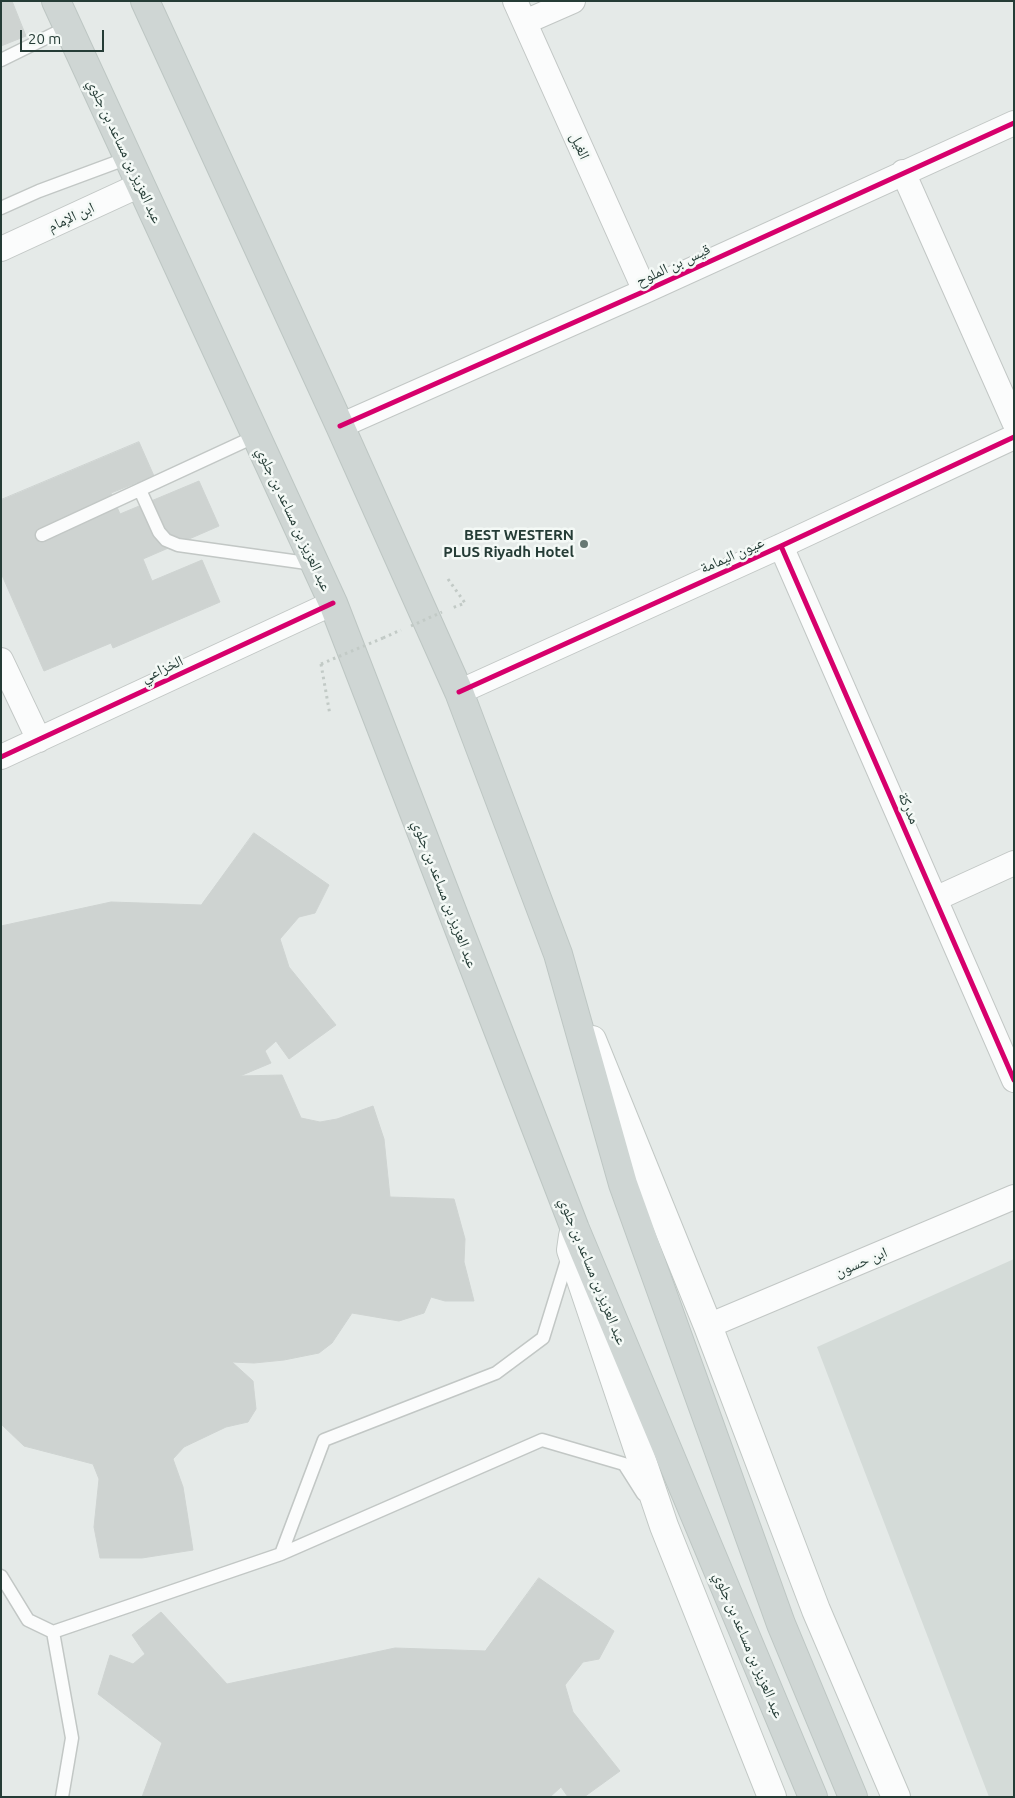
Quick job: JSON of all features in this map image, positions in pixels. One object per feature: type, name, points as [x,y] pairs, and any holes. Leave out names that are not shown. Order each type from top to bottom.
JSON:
[{"type":"main road","name":"عبد العزيز بن مساعد بن جلوي","points":[[56,1],[333,603],[573,1240],[813,1797]]},
{"type":"main road","points":[[145,1],[460,692],[558,954],[708,1326],[816,1610],[896,1797]]},
{"type":"main road","points":[[558,954],[623,1184],[781,1624],[853,1797]]},
{"type":"main road","points":[[573,1240],[664,1526],[772,1797]]},
{"type":"street","points":[[520,12],[573,1]]},
{"type":"street","name":"الغيل","points":[[520,12],[645,291]]},
{"type":"street","name":"قيس بن الملوح","points":[[340,426],[645,291],[1014,123]]},
{"type":"street","points":[[903,172],[1014,422]]},
{"type":"street","name":"ابن الإمام","points":[[1,249],[140,185]]},
{"type":"street","name":"عيون اليمامة","points":[[460,692],[781,546],[1014,437]]},
{"type":"street","name":"مدركة","points":[[781,546],[1014,1080]]},
{"type":"street","name":"الخزاعي","points":[[1,757],[333,603]]},
{"type":"street","points":[[1,660],[38,740]]},
{"type":"street","points":[[934,899],[1014,863]]},
{"type":"street","name":"ابن حسون","points":[[708,1326],[1014,1197]]},
{"type":"lane","points":[[1,60],[68,27]]},
{"type":"lane","points":[[1,208],[39,191],[128,158]]},
{"type":"lane","points":[[42,535],[256,436]]},
{"type":"lane","points":[[140,490],[159,532],[166,540],[178,545],[315,564]]},
{"type":"lane","points":[[281,1554],[324,1440],[496,1373],[543,1338],[573,1240]]},
{"type":"lane","points":[[1,1576],[28,1620],[53,1632],[281,1554],[542,1440],[624,1464],[664,1526]]},
{"type":"lane","points":[[53,1632],[72,1738],[62,1797]]},
{"type":"path","points":[[330,716],[321,664],[465,603],[448,579]]},
{"type":"shaded area","points":[[1014,1259],[1014,1797],[989,1797],[817,1347]]},
{"type":"building","points":[[1,1],[12,1],[26,36],[1,46]]},
{"type":"building","points":[[139,442],[154,476],[111,493],[120,514],[199,481],[219,526],[143,559],[152,581],[202,560],[220,602],[113,648],[111,643],[44,671],[1,573],[1,500]]},
{"type":"building","points":[[254,833],[329,885],[315,913],[299,917],[280,939],[289,967],[336,1025],[289,1059],[276,1041],[265,1051],[271,1063],[240,1076],[282,1075],[301,1118],[320,1122],[337,1119],[373,1106],[384,1139],[390,1197],[454,1199],[465,1239],[464,1262],[474,1301],[445,1301],[431,1297],[424,1313],[399,1321],[352,1313],[332,1343],[319,1353],[284,1360],[254,1363],[232,1362],[253,1381],[256,1409],[248,1422],[226,1427],[184,1447],[173,1459],[183,1487],[193,1550],[142,1558],[100,1558],[94,1527],[99,1479],[93,1464],[24,1446],[1,1424],[1,926],[111,902],[201,905]]},
{"type":"building","points":[[539,1578],[614,1631],[599,1659],[583,1662],[565,1685],[573,1712],[620,1771],[584,1797],[568,1797],[561,1787],[550,1797],[142,1797],[162,1743],[98,1694],[110,1655],[133,1664],[145,1654],[132,1635],[161,1612],[227,1684],[395,1648],[485,1651]]},
{"type":"cycle path","points":[[340,426],[645,291],[1014,123]]},
{"type":"cycle path","points":[[459,692],[781,546],[1014,437]]},
{"type":"cycle path","points":[[781,546],[1014,1080]]},
{"type":"cycle path","points":[[1,757],[333,603]]},
{"type":"place","name":"BEST WESTERN PLUS Riyadh Hotel","points":[[584,544]]}]
